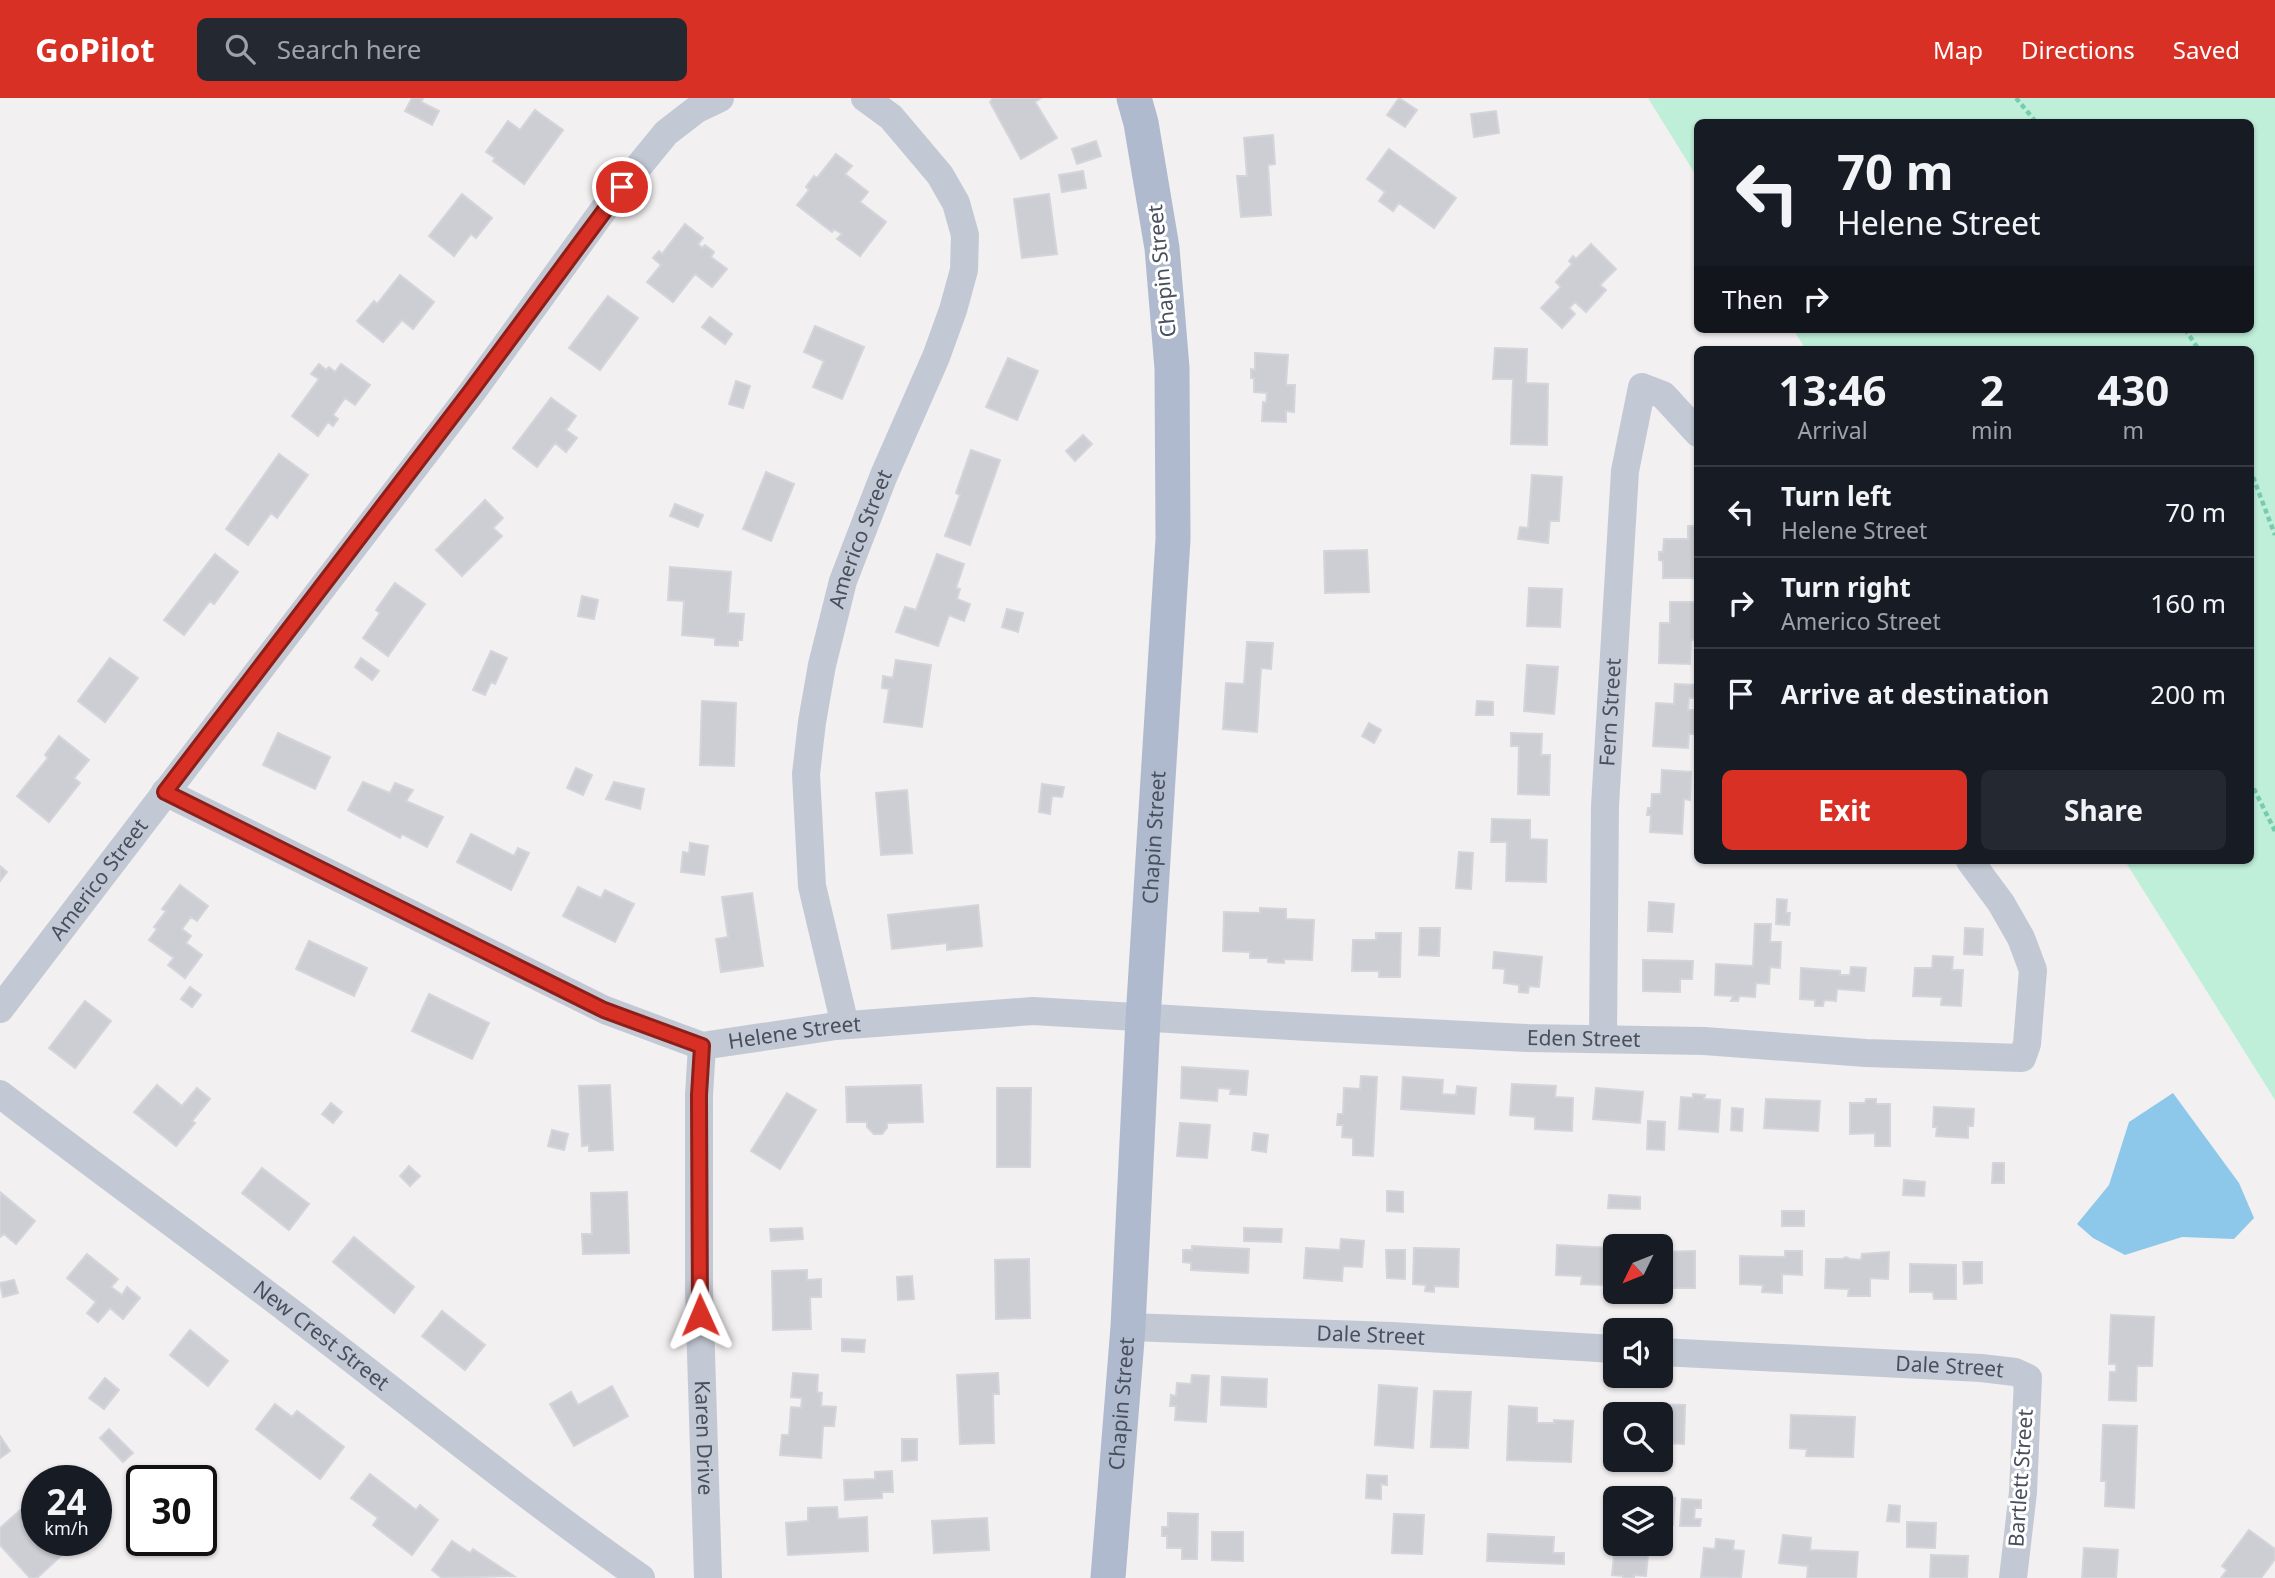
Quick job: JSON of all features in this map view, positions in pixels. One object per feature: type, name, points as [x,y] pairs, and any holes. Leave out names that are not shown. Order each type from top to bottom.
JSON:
[{"type":"main road","name":"Chapin Street","points":[[1108,1578],[1128,1328],[1143,1019],[1173,539],[1172,368],[1162,248],[1141,123],[1134,98]]},
{"type":"street","name":"Americo Street","points":[[0,1009],[463,403],[624,185],[666,133],[697,109],[720,98]]},
{"type":"street","name":"Americo Street","points":[[845,1025],[813,886],[806,774],[812,722],[821,665],[843,581],[884,475],[936,357],[964,270],[965,235],[956,203],[940,175],[891,117],[865,98]]},
{"type":"street","name":"Fern Street","points":[[1603,1039],[1605,806],[1625,471],[1642,387],[1662,395],[1694,429]]},
{"type":"street","name":"Helene Street","points":[[165,792],[604,1010],[702,1046],[845,1025],[1033,1012],[1143,1019]]},
{"type":"street","name":"Eden Street","points":[[1143,1019],[1514,1037],[1704,1041],[1866,1053],[2022,1058],[2027,1044],[2033,970],[2021,937],[2001,903],[1972,864]]},
{"type":"street","name":"Karen Drive","points":[[702,1046],[699,1095],[699,1289],[708,1578]]},
{"type":"street","name":"New Crest Street","points":[[0,1094],[641,1578]]},
{"type":"street","name":"Dale Street","points":[[1128,1328],[1392,1336],[1603,1348]]},
{"type":"street","name":"Dale Street","points":[[1673,1353],[1980,1368],[2015,1372],[2028,1378]]},
{"type":"street","name":"Bartlett Street","points":[[2013,1578],[2023,1492],[2028,1378]]},
{"type":"path","points":[[2016,98],[2034,119]]},
{"type":"path","points":[[2254,480],[2275,535]]},
{"type":"path","points":[[2254,789],[2275,831]]},
{"type":"green space","points":[[1648,98],[2275,98],[2275,1100],[2127,864],[2254,864],[2254,346],[1804,346],[1795,333],[2254,333],[2254,119],[1694,119],[1694,172]]},
{"type":"water","points":[[2173,1093],[2239,1183],[2254,1218],[2234,1239],[2182,1237],[2125,1255],[2093,1238],[2077,1224],[2109,1185],[2129,1122]]},
{"type":"building","points":[[412,98],[423,98],[421,102],[439,111],[432,125],[405,111]]},
{"type":"building","points":[[993,98],[1041,98],[1035,102],[1057,138],[1021,159],[990,102]]},
{"type":"building","points":[[1399,98],[1417,110],[1405,127],[1387,115]]},
{"type":"building","points":[[535,110],[563,130],[524,184],[493,161],[495,158],[486,152],[508,121],[520,130]]},
{"type":"building","points":[[1496,111],[1499,133],[1474,137],[1471,114]]},
{"type":"building","points":[[1273,135],[1275,164],[1268,165],[1271,215],[1241,217],[1237,176],[1247,176],[1244,138]]},
{"type":"building","points":[[1096,141],[1101,156],[1077,164],[1072,149]]},
{"type":"building","points":[[1389,149],[1456,198],[1434,228],[1399,203],[1393,211],[1379,201],[1385,192],[1367,179]]},
{"type":"building","points":[[836,154],[852,166],[845,174],[868,192],[860,202],[886,222],[860,256],[837,239],[842,234],[834,229],[832,232],[797,205],[809,190],[806,187],[814,176],[817,178]]},
{"type":"building","points":[[1083,171],[1086,188],[1062,192],[1059,175]]},
{"type":"building","points":[[462,194],[492,218],[476,238],[471,234],[454,256],[429,236]]},
{"type":"building","points":[[1049,194],[1057,254],[1022,258],[1014,199]]},
{"type":"building","points":[[685,224],[703,238],[698,244],[702,248],[705,245],[714,252],[711,257],[727,269],[712,287],[695,274],[673,302],[647,282],[661,265],[653,258],[659,251],[662,254]]},
{"type":"building","points":[[1591,244],[1616,269],[1600,285],[1606,290],[1586,312],[1575,302],[1569,308],[1575,314],[1562,328],[1541,308],[1561,287],[1556,282],[1572,264],[1569,261],[1573,256],[1576,259]]},
{"type":"building","points":[[400,275],[434,302],[413,329],[402,320],[383,342],[357,321],[374,301],[377,304]]},
{"type":"building","points":[[608,296],[638,318],[600,370],[569,348]]},
{"type":"building","points":[[710,317],[732,334],[725,344],[702,327]]},
{"type":"building","points":[[815,326],[864,347],[842,399],[813,387],[824,361],[804,352]]},
{"type":"building","points":[[1495,348],[1527,349],[1526,383],[1548,384],[1547,445],[1511,444],[1513,379],[1493,379]]},
{"type":"building","points":[[1255,353],[1288,355],[1286,385],[1295,385],[1294,412],[1286,411],[1286,422],[1262,421],[1263,402],[1266,403],[1267,393],[1254,392],[1251,369],[1255,370]]},
{"type":"building","points":[[1008,358],[1038,371],[1017,420],[986,407]]},
{"type":"building","points":[[319,364],[326,370],[329,367],[335,372],[341,364],[370,385],[355,405],[345,398],[333,415],[338,419],[333,426],[328,422],[318,436],[292,416],[319,379],[311,374]]},
{"type":"building","points":[[736,381],[750,386],[743,408],[729,404]]},
{"type":"building","points":[[551,398],[576,416],[566,430],[577,438],[566,452],[555,443],[537,467],[513,448]]},
{"type":"building","points":[[1083,435],[1092,444],[1075,461],[1066,451]]},
{"type":"building","points":[[971,450],[1000,460],[970,545],[945,536],[960,495],[956,493]]},
{"type":"building","points":[[279,454],[308,475],[277,518],[271,513],[248,545],[226,529]]},
{"type":"building","points":[[766,472],[794,484],[771,541],[743,529]]},
{"type":"building","points":[[1532,475],[1562,477],[1559,521],[1550,521],[1548,543],[1518,539],[1520,527],[1528,528]]},
{"type":"building","points":[[485,500],[503,518],[493,528],[502,536],[462,576],[436,550]]},
{"type":"building","points":[[675,504],[703,515],[698,527],[670,516]]},
{"type":"building","points":[[1688,526],[1694,526],[1694,578],[1663,578],[1663,561],[1659,560],[1659,552],[1663,552],[1664,539],[1688,539]]},
{"type":"building","points":[[1367,550],[1369,592],[1325,593],[1324,551]]},
{"type":"building","points":[[215,554],[238,572],[214,604],[210,601],[184,635],[164,620]]},
{"type":"building","points":[[937,554],[964,564],[956,588],[960,589],[957,599],[970,604],[964,621],[949,615],[938,646],[896,632],[905,607],[916,610]]},
{"type":"building","points":[[670,567],[731,572],[728,613],[744,614],[742,640],[738,640],[738,646],[715,645],[715,638],[682,635],[684,601],[668,600]]},
{"type":"building","points":[[395,583],[425,604],[388,656],[363,638],[380,613],[376,610]]},
{"type":"building","points":[[1529,588],[1562,589],[1560,627],[1527,626]]},
{"type":"building","points":[[582,596],[598,600],[594,619],[578,616]]},
{"type":"building","points":[[1670,602],[1694,602],[1694,640],[1691,640],[1690,664],[1659,663],[1660,623],[1670,623]]},
{"type":"building","points":[[1007,609],[1023,613],[1018,632],[1002,627]]},
{"type":"building","points":[[1247,642],[1273,643],[1271,669],[1261,668],[1257,732],[1223,729],[1226,683],[1244,684]]},
{"type":"building","points":[[491,651],[507,658],[495,684],[491,682],[485,695],[473,690]]},
{"type":"building","points":[[110,658],[138,678],[105,722],[78,701]]},
{"type":"building","points":[[361,658],[379,671],[372,680],[355,667]]},
{"type":"building","points":[[896,660],[931,665],[922,727],[884,722],[889,689],[882,688],[883,676],[893,678]]},
{"type":"building","points":[[1527,665],[1558,667],[1554,714],[1524,711]]},
{"type":"building","points":[[1675,684],[1694,685],[1694,698],[1689,698],[1688,710],[1694,710],[1694,734],[1689,734],[1688,748],[1653,746],[1656,703],[1674,704]]},
{"type":"building","points":[[702,701],[736,703],[734,766],[700,765]]},
{"type":"building","points":[[1477,701],[1493,702],[1493,715],[1476,715]]},
{"type":"building","points":[[1369,723],[1381,730],[1374,743],[1362,736]]},
{"type":"building","points":[[278,733],[330,757],[315,789],[263,765]]},
{"type":"building","points":[[1511,733],[1542,734],[1541,755],[1550,755],[1549,795],[1518,794],[1519,746],[1511,746]]},
{"type":"building","points":[[59,736],[89,760],[74,778],[80,783],[49,822],[17,796],[48,758],[45,755]]},
{"type":"building","points":[[576,768],[592,775],[583,795],[567,788]]},
{"type":"building","points":[[1662,770],[1691,772],[1690,800],[1684,799],[1682,834],[1650,832],[1651,815],[1647,815],[1648,808],[1651,808],[1652,794],[1661,794]]},
{"type":"building","points":[[363,782],[390,793],[395,783],[413,790],[406,801],[443,817],[427,847],[402,834],[400,838],[348,810]]},
{"type":"building","points":[[614,782],[644,789],[640,809],[606,799]]},
{"type":"building","points":[[1042,784],[1064,787],[1062,797],[1052,796],[1050,814],[1039,812]]},
{"type":"building","points":[[907,790],[912,853],[881,855],[876,793]]},
{"type":"building","points":[[1492,819],[1530,820],[1530,839],[1547,840],[1546,882],[1506,881],[1507,842],[1491,842]]},
{"type":"building","points":[[471,834],[514,856],[518,848],[529,853],[511,890],[457,862]]},
{"type":"building","points":[[690,843],[708,846],[704,875],[681,872],[683,852],[689,853]]},
{"type":"building","points":[[1459,852],[1473,853],[1471,889],[1456,888]]},
{"type":"building","points":[[0,866],[7,872],[0,881]]},
{"type":"building","points":[[180,885],[208,906],[197,921],[191,917],[182,929],[191,936],[186,943],[202,955],[185,978],[168,965],[174,958],[149,940],[157,929],[154,927],[166,911],[162,909]]},
{"type":"building","points":[[578,887],[601,898],[605,890],[634,904],[615,942],[563,916]]},
{"type":"building","points":[[752,893],[763,966],[721,972],[716,939],[728,937],[722,897]]},
{"type":"building","points":[[1777,899],[1787,900],[1789,925],[1776,924]]},
{"type":"building","points":[[1649,902],[1674,904],[1672,932],[1648,931]]},
{"type":"building","points":[[978,905],[982,946],[947,950],[947,943],[892,949],[888,915]]},
{"type":"building","points":[[1260,908],[1286,909],[1286,919],[1314,920],[1312,960],[1284,959],[1284,963],[1268,962],[1268,958],[1250,958],[1250,952],[1223,951],[1224,912],[1260,913]]},
{"type":"building","points":[[1755,924],[1771,924],[1770,942],[1781,942],[1780,968],[1770,967],[1769,984],[1756,983],[1755,997],[1739,996],[1738,1001],[1731,1001],[1733,996],[1715,995],[1716,964],[1753,966]]},
{"type":"building","points":[[1420,928],[1440,928],[1439,956],[1419,955]]},
{"type":"building","points":[[1965,928],[1983,929],[1982,955],[1964,954]]},
{"type":"building","points":[[1376,933],[1401,933],[1400,977],[1379,977],[1379,971],[1352,971],[1353,940],[1376,940]]},
{"type":"building","points":[[309,941],[367,968],[354,996],[296,969]]},
{"type":"building","points":[[1494,952],[1542,957],[1539,987],[1529,986],[1528,993],[1519,992],[1519,985],[1504,983],[1505,969],[1493,968]]},
{"type":"building","points":[[1933,956],[1953,957],[1952,970],[1963,970],[1961,1006],[1941,1005],[1942,997],[1913,996],[1915,968],[1932,968]]},
{"type":"building","points":[[1643,960],[1693,961],[1692,979],[1680,979],[1680,992],[1643,991]]},
{"type":"building","points":[[1851,967],[1866,968],[1864,991],[1837,989],[1836,1001],[1824,1000],[1823,1006],[1815,1006],[1815,1000],[1800,999],[1801,968],[1840,971],[1840,975],[1850,975]]},
{"type":"building","points":[[190,987],[201,995],[192,1007],[181,999]]},
{"type":"building","points":[[429,994],[489,1023],[472,1059],[412,1031]]},
{"type":"building","points":[[85,1001],[111,1021],[75,1068],[49,1048]]},
{"type":"building","points":[[1182,1067],[1248,1071],[1246,1095],[1230,1094],[1231,1089],[1218,1088],[1217,1101],[1181,1098]]},
{"type":"building","points":[[1361,1076],[1377,1077],[1373,1156],[1353,1155],[1353,1138],[1342,1137],[1343,1125],[1337,1125],[1338,1114],[1343,1114],[1344,1088],[1360,1089]]},
{"type":"building","points":[[1403,1077],[1443,1080],[1442,1094],[1456,1095],[1457,1086],[1476,1088],[1474,1114],[1401,1109]]},
{"type":"building","points":[[1512,1084],[1556,1086],[1555,1097],[1573,1098],[1572,1131],[1535,1129],[1535,1117],[1510,1115]]},
{"type":"building","points":[[157,1085],[182,1106],[197,1088],[210,1099],[176,1146],[134,1112]]},
{"type":"building","points":[[610,1085],[613,1150],[589,1151],[589,1145],[582,1146],[579,1086]]},
{"type":"building","points":[[921,1085],[923,1122],[887,1123],[882,1134],[874,1134],[867,1127],[867,1122],[847,1122],[846,1087]]},
{"type":"building","points":[[997,1088],[1031,1088],[1030,1167],[997,1167]]},
{"type":"building","points":[[1596,1088],[1643,1092],[1640,1123],[1593,1119]]},
{"type":"building","points":[[787,1093],[816,1110],[780,1169],[751,1151]]},
{"type":"building","points":[[1693,1094],[1705,1095],[1704,1099],[1720,1100],[1718,1132],[1679,1129],[1681,1097],[1693,1098]]},
{"type":"building","points":[[1766,1099],[1820,1101],[1818,1131],[1764,1128]]},
{"type":"building","points":[[1866,1099],[1876,1099],[1876,1104],[1890,1104],[1890,1146],[1875,1146],[1875,1133],[1850,1134],[1850,1103],[1865,1103]]},
{"type":"building","points":[[331,1103],[342,1112],[333,1123],[322,1114]]},
{"type":"building","points":[[1934,1107],[1974,1109],[1973,1126],[1968,1126],[1968,1138],[1936,1136],[1937,1127],[1933,1127]]},
{"type":"building","points":[[1732,1108],[1743,1109],[1742,1131],[1731,1130]]},
{"type":"building","points":[[1648,1121],[1665,1122],[1664,1150],[1647,1149]]},
{"type":"building","points":[[1180,1123],[1210,1125],[1207,1158],[1177,1156]]},
{"type":"building","points":[[552,1130],[568,1134],[564,1150],[548,1146]]},
{"type":"building","points":[[1254,1133],[1268,1135],[1266,1152],[1252,1150]]},
{"type":"building","points":[[1993,1163],[2004,1163],[2004,1183],[1992,1183]]},
{"type":"building","points":[[409,1166],[420,1176],[410,1186],[400,1176]]},
{"type":"building","points":[[262,1168],[309,1204],[289,1230],[242,1193]]},
{"type":"building","points":[[1904,1180],[1925,1182],[1924,1196],[1903,1195]]},
{"type":"building","points":[[1387,1191],[1403,1192],[1403,1212],[1387,1211]]},
{"type":"building","points":[[0,1192],[35,1221],[16,1244],[4,1234],[0,1237]]},
{"type":"building","points":[[627,1192],[629,1253],[583,1254],[582,1234],[592,1234],[591,1193]]},
{"type":"building","points":[[1609,1195],[1640,1197],[1640,1209],[1608,1208]]},
{"type":"building","points":[[1782,1211],[1804,1211],[1804,1226],[1782,1226]]},
{"type":"building","points":[[802,1228],[803,1239],[771,1241],[770,1229]]},
{"type":"building","points":[[1244,1228],[1282,1229],[1281,1242],[1244,1241]]},
{"type":"building","points":[[354,1237],[414,1287],[394,1313],[333,1262]]},
{"type":"building","points":[[1341,1239],[1364,1241],[1362,1267],[1343,1266],[1342,1281],[1304,1278],[1306,1248],[1340,1250]]},
{"type":"building","points":[[1557,1245],[1603,1248],[1603,1285],[1581,1284],[1582,1276],[1556,1275]]},
{"type":"building","points":[[1192,1246],[1249,1249],[1248,1273],[1191,1270],[1191,1263],[1183,1262],[1183,1250],[1192,1250]]},
{"type":"building","points":[[1414,1248],[1459,1249],[1458,1287],[1434,1286],[1434,1292],[1425,1291],[1426,1285],[1413,1284]]},
{"type":"building","points":[[1386,1250],[1405,1250],[1405,1279],[1387,1278]]},
{"type":"building","points":[[1695,1251],[1695,1288],[1673,1288],[1673,1252]]},
{"type":"building","points":[[1785,1251],[1802,1251],[1802,1275],[1782,1274],[1782,1293],[1762,1292],[1763,1285],[1740,1284],[1740,1256],[1785,1257]]},
{"type":"building","points":[[1889,1252],[1888,1279],[1870,1278],[1870,1296],[1848,1296],[1849,1289],[1825,1288],[1826,1259],[1846,1257],[1861,1260],[1862,1254]]},
{"type":"building","points":[[87,1254],[118,1279],[111,1287],[122,1295],[127,1287],[140,1298],[123,1319],[110,1308],[98,1322],[87,1313],[96,1302],[67,1278]]},
{"type":"building","points":[[1029,1259],[1030,1318],[996,1319],[995,1260]]},
{"type":"building","points":[[1963,1262],[1982,1262],[1982,1283],[1964,1284]]},
{"type":"building","points":[[1910,1264],[1956,1265],[1956,1299],[1934,1299],[1933,1292],[1910,1292]]},
{"type":"building","points":[[807,1270],[807,1280],[821,1279],[821,1297],[810,1297],[811,1329],[773,1330],[772,1271]]},
{"type":"building","points":[[912,1276],[914,1299],[898,1300],[897,1277]]},
{"type":"building","points":[[14,1280],[18,1293],[3,1297],[0,1283]]},
{"type":"building","points":[[442,1311],[485,1345],[465,1370],[422,1336]]},
{"type":"building","points":[[2111,1315],[2154,1317],[2152,1366],[2137,1366],[2136,1401],[2109,1400],[2110,1372],[2116,1372],[2116,1364],[2109,1364]]},
{"type":"building","points":[[190,1330],[228,1361],[208,1386],[170,1355]]},
{"type":"building","points":[[842,1339],[865,1340],[864,1352],[842,1351]]},
{"type":"building","points":[[793,1373],[818,1375],[817,1392],[822,1393],[821,1406],[836,1407],[834,1426],[823,1426],[821,1458],[780,1455],[782,1435],[789,1435],[791,1407],[801,1408],[802,1398],[791,1397]]},
{"type":"building","points":[[998,1373],[999,1394],[993,1394],[994,1443],[960,1444],[957,1375]]},
{"type":"building","points":[[1192,1375],[1209,1376],[1206,1422],[1175,1420],[1176,1406],[1170,1406],[1171,1395],[1176,1396],[1177,1383],[1191,1384]]},
{"type":"building","points":[[1222,1377],[1267,1379],[1266,1407],[1221,1405]]},
{"type":"building","points":[[105,1378],[119,1390],[104,1409],[89,1398]]},
{"type":"building","points":[[1379,1385],[1417,1388],[1413,1448],[1375,1445]]},
{"type":"building","points":[[612,1386],[628,1416],[574,1446],[550,1404],[571,1392],[578,1405]]},
{"type":"building","points":[[1434,1391],[1471,1392],[1468,1448],[1431,1447]]},
{"type":"building","points":[[275,1404],[292,1417],[297,1411],[344,1447],[320,1479],[256,1429]]},
{"type":"building","points":[[1673,1405],[1685,1405],[1684,1444],[1673,1443]]},
{"type":"building","points":[[1509,1406],[1537,1408],[1537,1423],[1573,1421],[1571,1462],[1507,1460]]},
{"type":"building","points":[[1791,1415],[1855,1417],[1853,1457],[1806,1456],[1807,1449],[1790,1448]]},
{"type":"building","points":[[2103,1425],[2137,1426],[2134,1508],[2105,1506],[2106,1481],[2101,1481]]},
{"type":"building","points":[[109,1429],[133,1453],[123,1462],[100,1438]]},
{"type":"building","points":[[0,1436],[10,1451],[0,1458]]},
{"type":"building","points":[[902,1439],[917,1439],[917,1460],[902,1461]]},
{"type":"building","points":[[892,1471],[893,1492],[882,1492],[882,1498],[845,1500],[844,1480],[875,1479],[875,1472]]},
{"type":"building","points":[[370,1474],[416,1510],[420,1505],[438,1520],[412,1555],[373,1525],[378,1518],[351,1498]]},
{"type":"building","points":[[1367,1475],[1387,1476],[1387,1485],[1381,1484],[1381,1499],[1366,1498]]},
{"type":"building","points":[[1682,1499],[1701,1500],[1701,1508],[1695,1508],[1694,1519],[1701,1519],[1700,1526],[1680,1526]]},
{"type":"building","points":[[1889,1505],[1900,1506],[1899,1522],[1887,1521]]},
{"type":"building","points":[[837,1507],[838,1519],[867,1517],[868,1551],[788,1555],[786,1523],[808,1521],[808,1508]]},
{"type":"building","points":[[21,1510],[21,1556],[61,1556],[37,1578],[30,1578],[0,1545],[0,1528]]},
{"type":"building","points":[[1168,1513],[1198,1514],[1197,1559],[1182,1559],[1182,1548],[1167,1548],[1167,1536],[1162,1536],[1162,1527],[1168,1527]]},
{"type":"building","points":[[1394,1514],[1424,1515],[1422,1554],[1392,1553]]},
{"type":"building","points":[[987,1518],[989,1550],[934,1553],[932,1521]]},
{"type":"building","points":[[1907,1522],[1936,1523],[1935,1548],[1907,1547]]},
{"type":"building","points":[[2249,1530],[2275,1549],[2275,1559],[2261,1578],[2221,1578],[2227,1570],[2222,1566]]},
{"type":"building","points":[[1212,1532],[1243,1532],[1243,1561],[1212,1560]]},
{"type":"building","points":[[1488,1534],[1554,1537],[1553,1553],[1564,1553],[1564,1564],[1487,1561]]},
{"type":"building","points":[[1783,1535],[1811,1538],[1810,1550],[1858,1552],[1856,1578],[1807,1578],[1808,1566],[1779,1563]]},
{"type":"building","points":[[1716,1539],[1734,1541],[1733,1550],[1744,1551],[1741,1578],[1701,1577],[1704,1548],[1715,1549]]},
{"type":"building","points":[[452,1541],[470,1553],[473,1549],[514,1576],[442,1578],[432,1570]]},
{"type":"building","points":[[2084,1548],[2118,1550],[2116,1578],[2082,1578]]},
{"type":"building","points":[[1931,1555],[1968,1556],[1967,1578],[1930,1578]]},
{"type":"building","points":[[1614,1556],[1648,1556],[1646,1576],[1623,1578],[1612,1575]]},
{"type":"route","points":[[622,187],[471,391],[165,792],[604,1010],[702,1046],[699,1095],[700,1315]]}]
